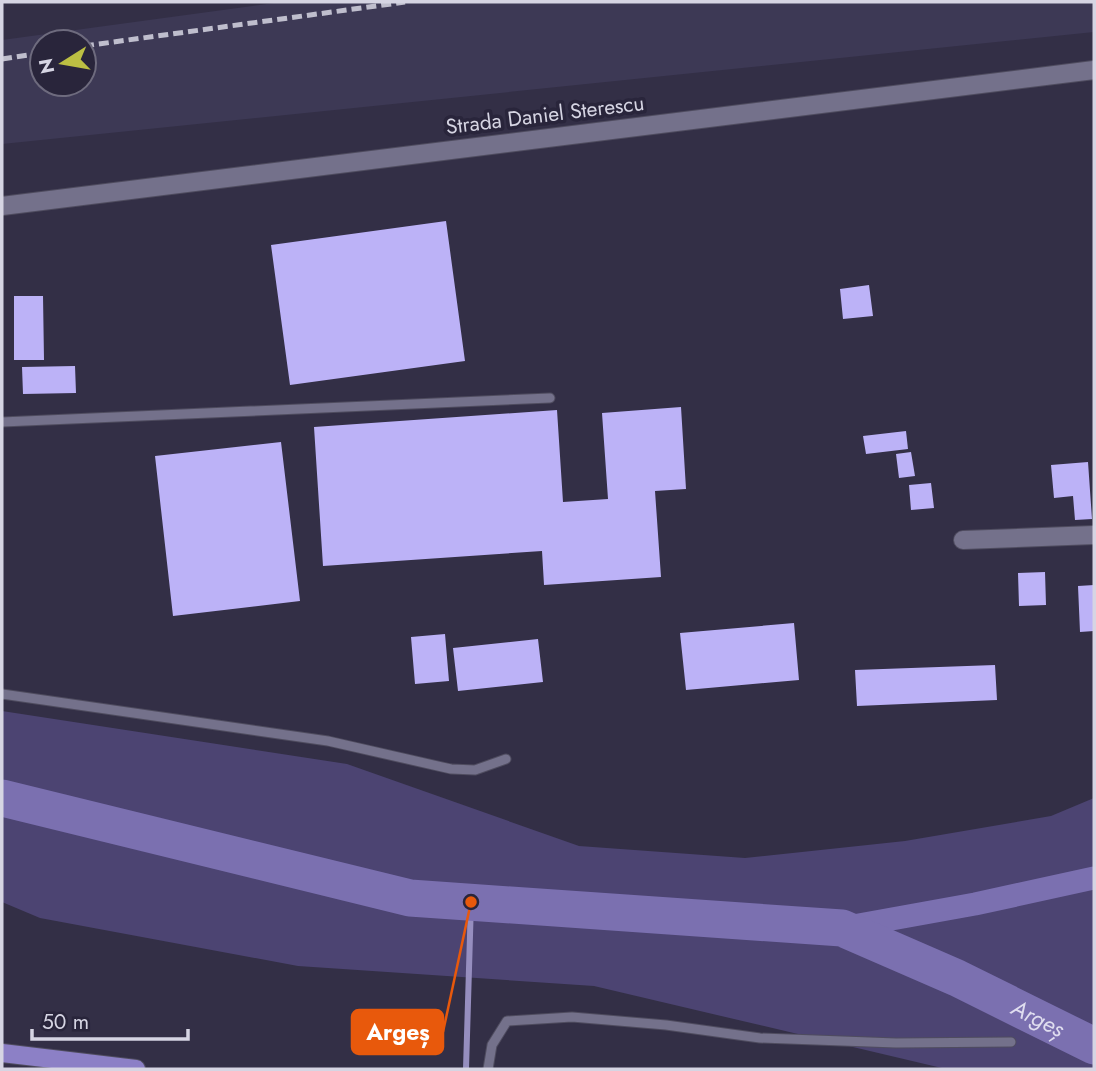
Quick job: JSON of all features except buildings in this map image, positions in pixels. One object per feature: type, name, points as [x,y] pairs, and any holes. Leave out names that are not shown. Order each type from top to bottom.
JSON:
[{"type":"main road","points":[[12,1059],[136,1069]]},
{"type":"street","name":"Strada Daniel Sterescu","points":[[2,205],[1094,70]]},
{"type":"street","points":[[963,540],[1094,535]]},
{"type":"lane","points":[[2,422],[550,398]]},
{"type":"lane","points":[[2,694],[328,741],[451,769],[475,770],[506,759]]},
{"type":"lane","points":[[488,1069],[492,1045],[508,1021],[572,1017],[666,1025],[760,1038],[896,1043],[1011,1042]]},
{"type":"shaded area","points":[[281,2],[1094,2],[1094,32],[2,144],[2,40],[28,36],[28,98],[98,98],[98,28],[90,28]]},
{"type":"shaded area","points":[[2,711],[347,764],[579,846],[745,858],[905,841],[1051,816],[1094,798],[1094,1069],[946,1069],[594,986],[298,966],[40,918],[2,902]]},
{"type":"waterway","name":"Argeș","points":[[2,798],[410,898],[842,928],[957,978],[1094,1046]]},
{"type":"waterway","points":[[842,928],[975,904],[1094,878]]},
{"type":"waterway","points":[[466,1069],[471,902]]},
{"type":"railway","points":[[98,44],[405,2]]},
{"type":"railway","points":[[2,59],[28,55]]},
{"type":"place","name":"Argeș","points":[[471,902]]}]
